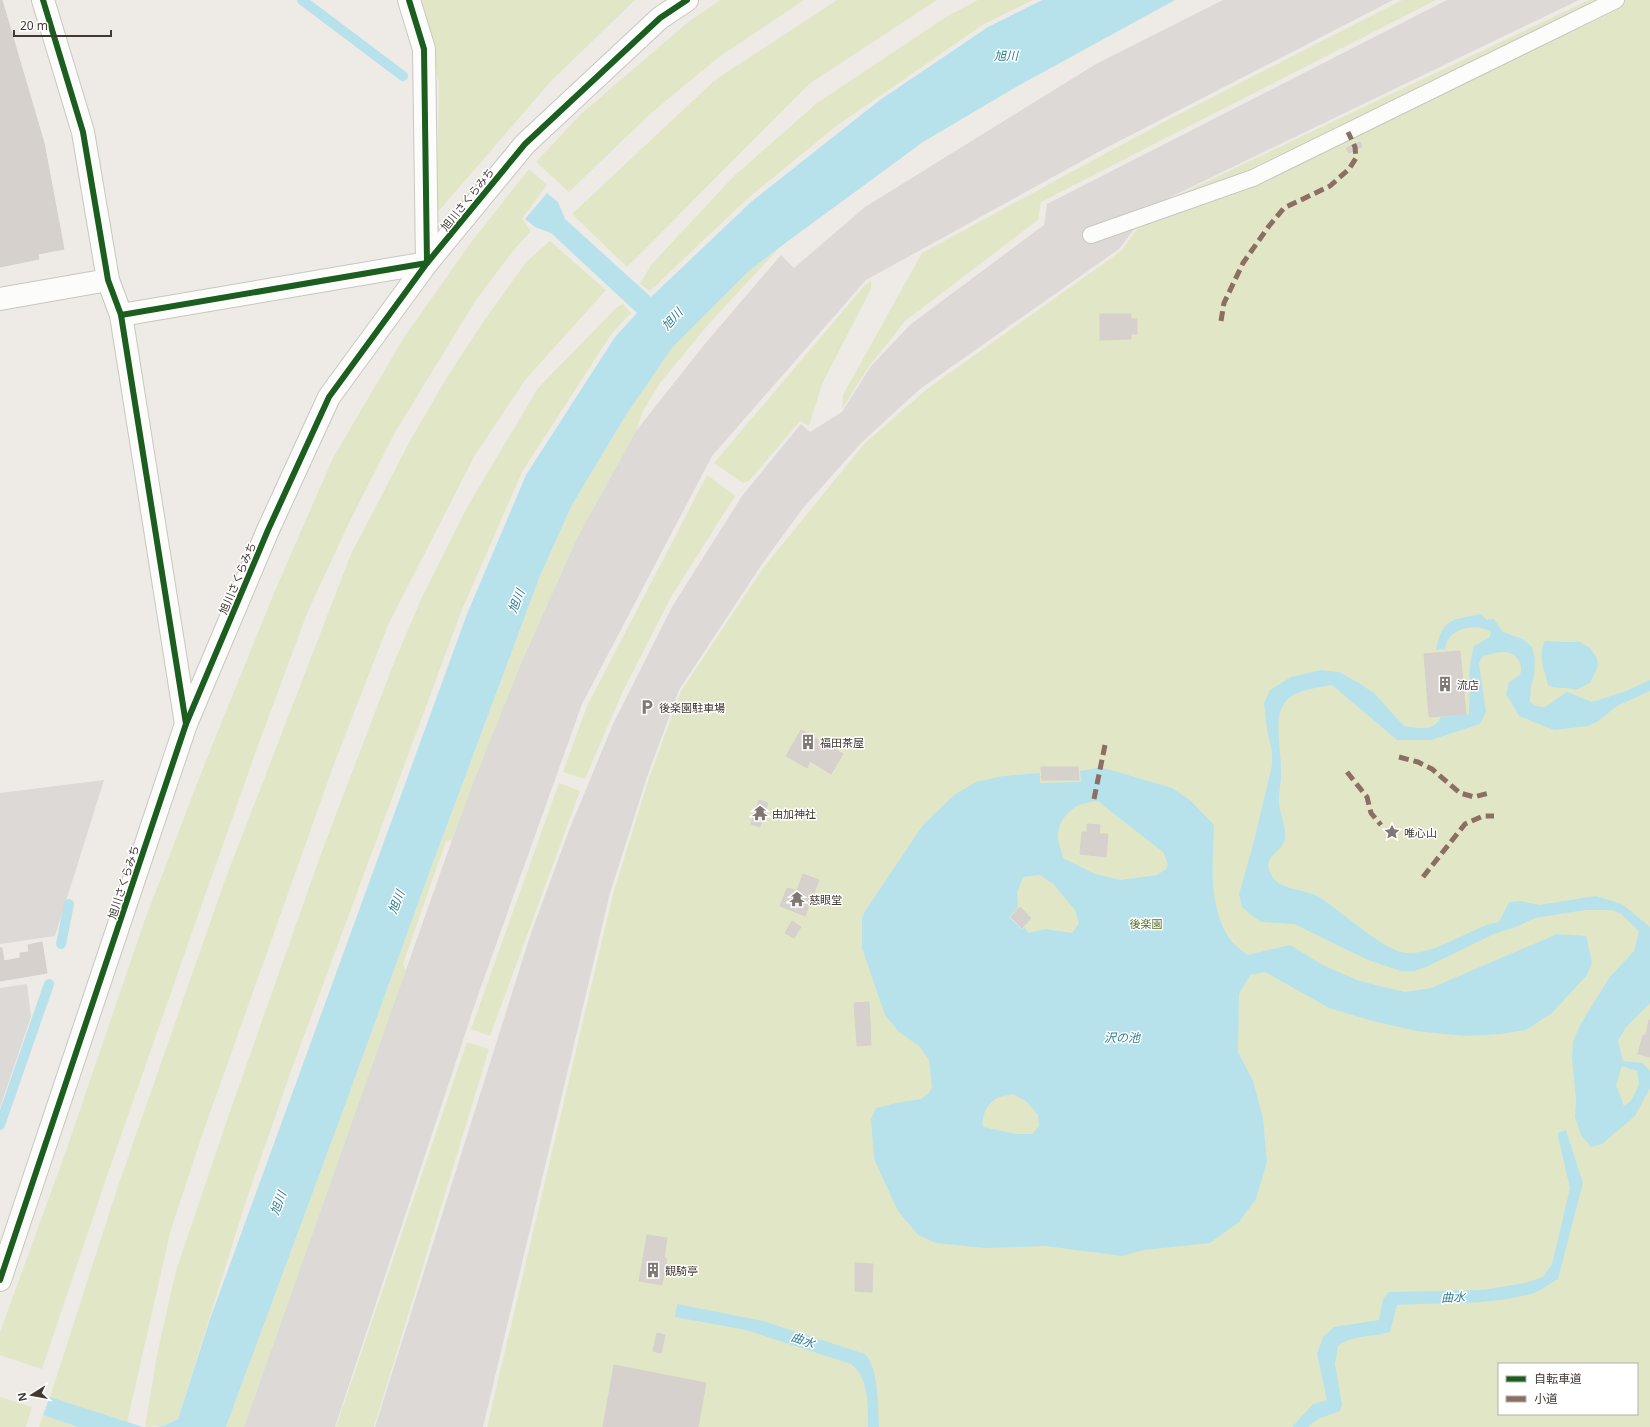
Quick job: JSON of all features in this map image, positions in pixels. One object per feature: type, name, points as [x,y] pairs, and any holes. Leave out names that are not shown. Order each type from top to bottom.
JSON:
[{"type":"street","points":[[43,0],[83,132],[108,280],[120,315],[186,724]]},
{"type":"street","points":[[120,315],[427,263],[424,49],[409,0]]},
{"type":"street","name":"旭川さくらみち","points":[[0,1280],[186,724],[268,530],[329,397],[427,263],[524,144],[660,18],[687,0]]},
{"type":"street","points":[[0,299],[108,280]]},
{"type":"lane","points":[[1091,235],[1253,178],[1616,0]]},
{"type":"green space","points":[[422,0],[635,0],[551,81],[437,213],[439,83]]},
{"type":"green space","points":[[720,0],[804,0],[719,57],[650,114],[569,192],[536,162],[581,114],[687,23]]},
{"type":"green space","points":[[837,0],[937,0],[809,84],[627,267],[572,214],[715,80]]},
{"type":"green space","points":[[978,0],[1033,0],[984,24],[835,127],[747,199],[650,291],[640,284],[651,265],[733,177],[817,103],[946,17]]},
{"type":"green space","points":[[1402,0],[1436,0],[1041,202],[1038,220],[905,321],[868,368],[842,409],[843,395],[922,253],[1160,124]]},
{"type":"green space","name":"後楽園","points":[[1589,0],[1650,0],[1650,1427],[487,1427],[613,894],[649,778],[681,691],[764,567],[864,444],[927,389],[1121,251],[1153,207]]},
{"type":"green space","points":[[529,169],[547,185],[522,219],[531,231],[512,252],[476,300],[394,434],[348,525],[308,611],[260,740],[196,921],[109,1170],[42,1369],[0,1355],[0,1332],[66,1151],[144,922],[205,763],[274,593],[333,458],[403,339],[469,245]]},
{"type":"green space","points":[[550,241],[606,290],[525,380],[475,455],[388,625],[333,767],[201,1138],[170,1233],[127,1423],[50,1397],[117,1189],[225,880],[351,554],[411,439],[446,379],[483,322],[527,261]]},
{"type":"green space","points":[[780,247],[707,326],[660,383],[643,411],[636,431],[577,538],[522,661],[452,840],[446,841],[403,964],[406,971],[244,1427],[226,1427],[540,576],[572,505],[626,415],[672,348],[748,272]]},
{"type":"green space","points":[[871,281],[871,289],[822,384],[809,426],[800,421],[749,481],[743,483],[714,463],[865,285]]},
{"type":"green space","points":[[623,304],[631,313],[612,333],[522,472],[461,612],[291,1071],[246,1201],[178,1419],[163,1426],[145,1427],[158,1350],[176,1271],[227,1120],[322,851],[393,665],[422,597],[466,509],[538,388],[617,307]]},
{"type":"green space","points":[[707,475],[735,496],[671,597],[622,693],[585,779],[563,772],[587,706]]},
{"type":"green space","points":[[559,783],[580,791],[490,1036],[471,1029]]},
{"type":"green space","points":[[467,1042],[489,1049],[374,1427],[336,1427]]},
{"type":"green space","points":[[0,1397],[32,1407],[26,1427],[0,1427]]},
{"type":"green space","points":[[43,1415],[78,1427],[39,1427]]},
{"type":"shaded area","points":[[1223,0],[1393,0],[1102,150],[866,280],[712,456],[582,704],[478,995],[335,1427],[244,1427],[474,781],[522,661],[577,538],[636,431],[704,345],[781,255],[794,268],[865,207],[1096,64]]},
{"type":"shaded area","name":"後楽園駐車場","points":[[1447,0],[1579,0],[1152,206],[1119,249],[920,389],[862,442],[803,508],[762,564],[679,690],[647,777],[610,893],[483,1427],[375,1427],[531,933],[570,828],[613,724],[672,607],[742,496],[801,424],[810,432],[842,412],[871,366],[911,324],[1044,225],[1047,204]]},
{"type":"shaded area","points":[[104,780],[55,936],[0,944],[0,793]]},
{"type":"shaded area","points":[[27,984],[31,1017],[0,1107],[0,988]]},
{"type":"water","name":"旭川","points":[[1042,0],[1175,0],[1016,87],[923,142],[780,247],[748,272],[672,348],[626,415],[572,505],[540,576],[226,1427],[156,1427],[163,1426],[178,1419],[210,1319],[467,614],[526,475],[615,337],[637,313],[551,233],[535,227],[525,219],[547,193],[558,202],[565,219],[651,297],[751,202],[880,100],[988,27]]},
{"type":"water","points":[[1481,614],[1487,620],[1494,619],[1503,632],[1523,639],[1532,647],[1535,658],[1530,702],[1535,706],[1545,707],[1567,692],[1592,702],[1626,691],[1650,680],[1650,691],[1617,706],[1597,722],[1588,726],[1554,730],[1519,716],[1506,694],[1509,682],[1520,675],[1520,662],[1511,653],[1495,653],[1483,656],[1479,663],[1486,712],[1480,724],[1431,740],[1397,740],[1332,685],[1309,689],[1293,695],[1287,699],[1279,714],[1278,730],[1281,764],[1279,804],[1285,828],[1285,837],[1284,842],[1271,858],[1268,866],[1273,878],[1278,883],[1317,896],[1375,939],[1399,951],[1408,953],[1432,949],[1476,929],[1499,922],[1509,902],[1521,901],[1539,905],[1596,896],[1622,904],[1650,927],[1650,1003],[1626,1027],[1618,1041],[1623,1061],[1643,1063],[1650,1071],[1650,1088],[1635,1116],[1602,1144],[1591,1147],[1581,1135],[1575,1117],[1576,1101],[1572,1058],[1573,1041],[1580,1025],[1609,978],[1634,951],[1639,931],[1621,914],[1612,910],[1585,910],[1535,918],[1516,927],[1494,934],[1426,967],[1414,971],[1401,971],[1368,960],[1294,924],[1261,922],[1242,907],[1239,894],[1254,841],[1272,765],[1272,752],[1267,730],[1264,703],[1270,690],[1291,677],[1321,670],[1339,672],[1374,693],[1404,726],[1425,728],[1434,725],[1441,717],[1469,714],[1470,672],[1474,646],[1490,637],[1491,632],[1486,629],[1476,627],[1464,628],[1454,633],[1450,637],[1447,641],[1445,649],[1436,650],[1441,632],[1450,622]],"holes":[[[1622,1066],[1637,1071],[1639,1084],[1631,1101],[1624,1106],[1616,1085]]]},
{"type":"water","points":[[1545,641],[1580,642],[1590,648],[1597,658],[1598,666],[1590,683],[1575,690],[1548,685],[1542,657]]},
{"type":"water","name":"沢の池","points":[[1097,768],[1107,769],[1172,788],[1190,800],[1214,825],[1213,886],[1215,901],[1225,930],[1233,943],[1247,955],[1290,945],[1323,965],[1359,981],[1405,992],[1431,988],[1557,934],[1586,936],[1592,962],[1587,975],[1552,1013],[1526,1030],[1500,1034],[1465,1036],[1416,1031],[1369,1020],[1329,1008],[1265,972],[1250,975],[1239,994],[1238,1052],[1253,1081],[1263,1118],[1267,1162],[1256,1199],[1239,1222],[1210,1243],[1144,1250],[1122,1256],[1045,1246],[985,1248],[936,1243],[918,1235],[898,1211],[874,1159],[871,1119],[876,1108],[921,1099],[929,1093],[932,1087],[929,1060],[919,1046],[899,1032],[885,1015],[862,948],[862,918],[865,911],[923,825],[954,795],[976,782],[1003,776],[1040,773],[1040,783],[1081,782],[1080,771]],"holes":[[[1099,801],[1164,853],[1168,865],[1166,869],[1157,875],[1120,880],[1095,874],[1063,858],[1058,836],[1063,819],[1072,809],[1085,803]],[[1040,875],[1053,884],[1075,910],[1079,923],[1072,933],[1046,929],[1028,933],[1025,927],[1022,929],[1009,917],[1018,908],[1017,893],[1023,877]],[[1013,1094],[1027,1102],[1038,1115],[1039,1126],[1032,1134],[1016,1134],[983,1127],[984,1115],[990,1103],[993,1100]]]},
{"type":"water","name":"曲水","points":[[1566,1130],[1583,1183],[1558,1279],[1534,1293],[1500,1300],[1466,1303],[1397,1305],[1390,1332],[1356,1338],[1343,1342],[1338,1346],[1335,1364],[1342,1405],[1340,1411],[1318,1419],[1308,1427],[1292,1427],[1313,1404],[1327,1400],[1317,1354],[1323,1337],[1334,1327],[1379,1320],[1383,1299],[1389,1292],[1482,1290],[1525,1283],[1543,1277],[1552,1264],[1570,1188],[1558,1137],[1558,1133]]},
{"type":"water","name":"曲水","points":[[677,1304],[763,1321],[865,1354],[870,1361],[875,1378],[878,1399],[879,1427],[868,1427],[867,1401],[864,1384],[857,1370],[851,1364],[746,1330],[675,1317]]},
{"type":"water","points":[[50,1397],[143,1427],[78,1427],[43,1415]]},
{"type":"building","points":[[0,0],[2,0],[44,143],[64,249],[38,254],[39,259],[0,267]]},
{"type":"building","points":[[1360,142],[1362,147],[1349,153],[1346,148]]},
{"type":"building","points":[[1100,314],[1131,314],[1131,319],[1137,319],[1137,334],[1131,334],[1131,339],[1100,340]]},
{"type":"building","name":"流店","points":[[1460,651],[1466,714],[1429,717],[1424,654]]},
{"type":"building","name":"福田茶屋","points":[[801,730],[843,754],[831,774],[810,761],[807,768],[786,756]]},
{"type":"building","points":[[1041,767],[1078,767],[1079,780],[1042,780]]},
{"type":"building","name":"由加神社","points":[[759,800],[768,803],[760,827],[751,824]]},
{"type":"building","points":[[1087,824],[1100,825],[1099,834],[1108,834],[1106,857],[1080,854],[1082,832],[1087,832]]},
{"type":"building","name":"慈眼堂","points":[[803,874],[819,880],[805,916],[780,906],[787,888],[797,891]]},
{"type":"building","points":[[1020,907],[1031,918],[1022,928],[1011,917]]},
{"type":"building","points":[[792,921],[801,927],[794,938],[785,933]]},
{"type":"building","points":[[42,942],[47,973],[0,981],[0,948],[2,948],[4,961],[20,958],[20,953],[29,952],[28,945]]},
{"type":"building","points":[[869,1002],[871,1045],[857,1046],[854,1003]]},
{"type":"building","points":[[1649,1020],[1650,1057],[1638,1054],[1643,1035],[1646,1035]]},
{"type":"building","name":"観騎亭","points":[[647,1235],[667,1238],[664,1258],[667,1259],[662,1285],[639,1281]]},
{"type":"building","points":[[855,1263],[873,1264],[872,1292],[855,1291]]},
{"type":"building","points":[[657,1333],[665,1335],[661,1353],[653,1351]]},
{"type":"building","points":[[614,1365],[706,1383],[698,1427],[603,1427]]},
{"type":"waterway","points":[[302,0],[403,76]]},
{"type":"waterway","points":[[61,944],[69,904]]},
{"type":"waterway","points":[[0,1125],[49,984]]},
{"type":"marked path","points":[[1221,321],[1224,303],[1243,263],[1269,226],[1284,208],[1330,186],[1349,169],[1356,158],[1355,147],[1348,132]]},
{"type":"marked path","points":[[1094,799],[1105,745]]},
{"type":"marked path","points":[[1399,757],[1418,762],[1432,769],[1460,793],[1474,797],[1489,793]]},
{"type":"marked path","points":[[1347,772],[1367,797],[1371,813],[1381,825]]},
{"type":"marked path","points":[[1423,877],[1465,824],[1483,816],[1494,816]]},
{"type":"cycle path","points":[[43,0],[83,132],[108,280],[121,315],[186,724]]},
{"type":"cycle path","points":[[121,315],[427,263],[424,49],[409,0]]},
{"type":"cycle path","points":[[0,1280],[186,724],[268,530],[329,397],[427,263],[525,144],[660,18],[687,0]]},
{"type":"place","name":"流店","points":[[1445,684]]},
{"type":"place","name":"後楽園駐車場","points":[[647,707]]},
{"type":"place","name":"福田茶屋","points":[[808,742]]},
{"type":"place","name":"由加神社","points":[[760,813]]},
{"type":"place","name":"唯心山","points":[[1392,832]]},
{"type":"place","name":"慈眼堂","points":[[797,899]]},
{"type":"place","name":"観騎亭","points":[[653,1270]]}]
